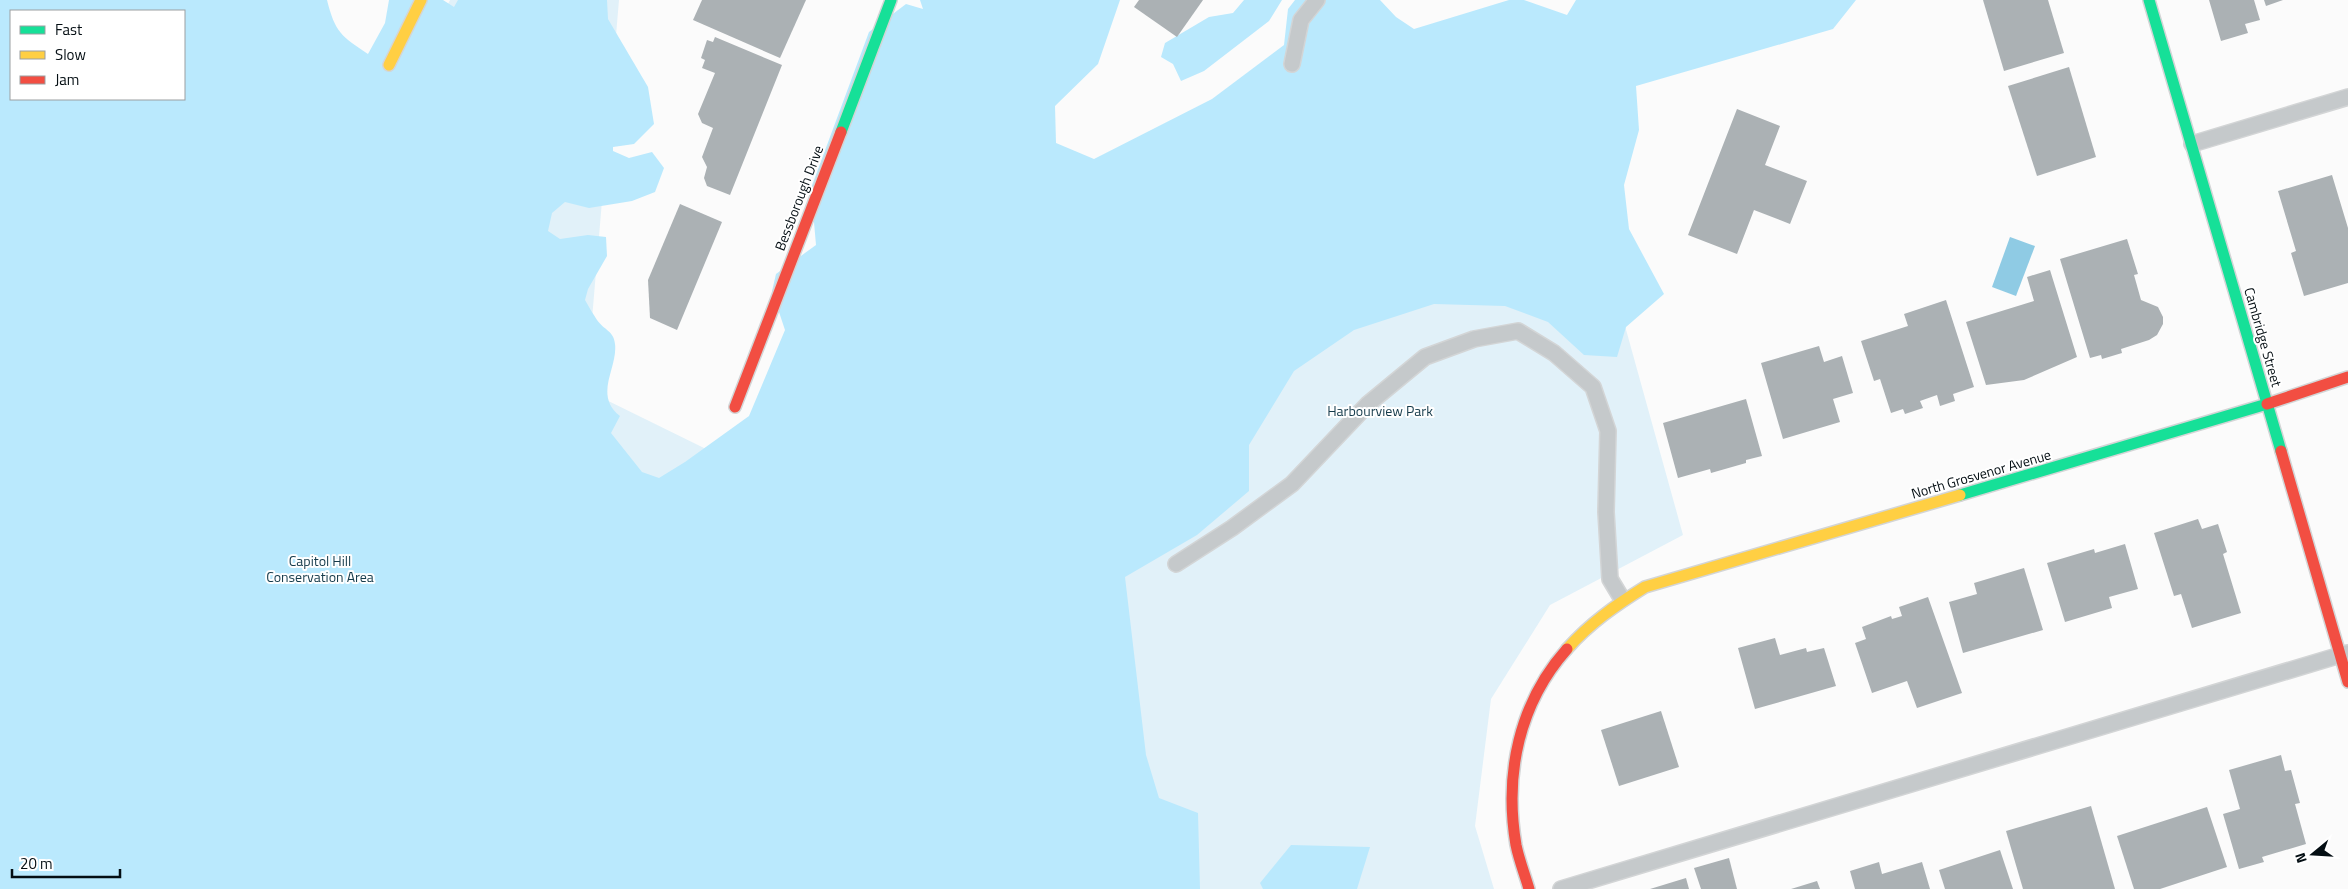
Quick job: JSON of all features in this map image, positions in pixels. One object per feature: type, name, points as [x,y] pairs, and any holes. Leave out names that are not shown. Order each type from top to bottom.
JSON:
[{"type":"street","points":[[389,65],[421,0]]},
{"type":"street","name":"Bessborough Drive","points":[[735,407],[891,0]]},
{"type":"street","name":"Cambridge Street","points":[[2149,0],[2267,404],[2344,654],[2348,682]]},
{"type":"street","name":"North Grosvenor Avenue","points":[[1529,889],[1516,846],[1512,801],[1514,764],[1520,729],[1533,696],[1565,648],[1594,621],[1622,600],[1644,587],[2212,422],[2348,377]]},
{"type":"lane","points":[[1292,64],[1301,20],[1317,0]]},
{"type":"lane","points":[[2192,144],[2348,97]]},
{"type":"lane","points":[[1176,564],[1232,528],[1292,484],[1368,404],[1425,357],[1474,338],[1518,331],[1554,353],[1593,386],[1608,431],[1606,512],[1610,579],[1622,600]]},
{"type":"lane","points":[[1561,889],[2344,654]]},
{"type":"green space","name":"Capitol Hill Conservation Area","points":[[0,0],[301,0],[403,96],[450,0],[619,0],[586,390],[761,476],[1185,202],[1587,189],[1683,535],[1550,605],[1491,699],[1475,826],[1494,889],[0,889]]},
{"type":"green space","name":"Capitol Hill Conservation Area","points":[[0,0],[327,0],[333,19],[340,32],[368,54],[385,23],[389,0],[443,0],[454,7],[458,0],[607,0],[608,19],[648,87],[654,124],[634,144],[613,147],[613,151],[629,158],[652,152],[664,168],[655,192],[632,201],[589,208],[565,202],[552,213],[548,231],[560,239],[588,235],[606,237],[607,256],[588,289],[585,300],[597,320],[611,333],[615,344],[615,353],[607,390],[612,408],[620,416],[611,433],[642,472],[659,478],[685,462],[749,416],[785,330],[772,291],[776,274],[816,245],[811,188],[869,32],[906,4],[923,9],[920,0],[1120,0],[1098,64],[1055,106],[1056,143],[1094,159],[1212,99],[1284,45],[1288,9],[1295,0],[1380,0],[1396,17],[1414,29],[1509,0],[1524,0],[1567,15],[1576,0],[1856,0],[1833,29],[1636,86],[1639,130],[1624,185],[1629,229],[1664,294],[1626,327],[1617,357],[1584,355],[1548,322],[1505,306],[1434,304],[1354,330],[1294,371],[1249,445],[1249,491],[1197,535],[1125,577],[1146,755],[1159,798],[1198,813],[1200,889],[0,889]]},
{"type":"green space","points":[[1244,0],[1282,0],[1269,21],[1204,71],[1181,81],[1173,64],[1161,57],[1165,43],[1209,17],[1233,13]]},
{"type":"green space","points":[[1291,845],[1370,847],[1357,889],[1263,889],[1260,883]]},
{"type":"shaded area","points":[[2010,237],[2035,246],[2016,296],[1992,287]]},
{"type":"building","points":[[702,0],[806,0],[780,58],[693,20]]},
{"type":"building","points":[[1139,0],[1203,0],[1177,37],[1134,7]]},
{"type":"building","points":[[1983,0],[2048,0],[2064,53],[2004,71]]},
{"type":"building","points":[[2209,0],[2254,0],[2260,20],[2245,24],[2248,33],[2221,41]]},
{"type":"building","points":[[2264,0],[2283,0],[2266,6]]},
{"type":"building","points":[[715,37],[782,65],[730,195],[707,186],[704,178],[707,167],[702,157],[713,128],[702,123],[698,114],[715,73],[702,68],[705,60],[701,58],[707,40],[713,42]]},
{"type":"building","points":[[2069,67],[2096,157],[2037,176],[2008,86]]},
{"type":"building","points":[[1737,109],[1780,126],[1765,165],[1807,181],[1790,224],[1754,210],[1737,254],[1688,235]]},
{"type":"building","points":[[2332,175],[2348,228],[2348,283],[2304,296],[2291,253],[2296,251],[2278,191]]},
{"type":"building","points":[[680,204],[722,222],[677,330],[650,318],[648,280]]},
{"type":"building","points":[[2127,239],[2138,274],[2134,275],[2141,300],[2158,307],[2163,317],[2163,324],[2157,335],[2149,340],[2121,349],[2122,353],[2102,359],[2101,355],[2090,358],[2060,259]]},
{"type":"building","points":[[2050,270],[2077,357],[2024,380],[1986,385],[1966,322],[2034,301],[2027,277]]},
{"type":"building","points":[[1946,300],[1974,387],[1953,394],[1955,401],[1940,406],[1937,395],[1920,401],[1923,408],[1905,414],[1903,409],[1891,413],[1880,379],[1874,381],[1861,341],[1908,326],[1904,314]]},
{"type":"building","points":[[1819,346],[1824,362],[1842,356],[1853,393],[1833,399],[1840,422],[1783,439],[1761,363]]},
{"type":"building","points":[[1746,399],[1762,456],[1746,460],[1746,463],[1711,473],[1710,469],[1678,478],[1663,423]]},
{"type":"building","points":[[2198,519],[2202,529],[2218,524],[2227,552],[2223,554],[2241,613],[2192,628],[2181,594],[2174,596],[2154,533]]},
{"type":"building","points":[[2125,544],[2138,589],[2109,597],[2112,608],[2065,622],[2047,563],[2094,549],[2095,553]]},
{"type":"building","points":[[2024,568],[2043,630],[1963,653],[1949,602],[1977,594],[1974,583]]},
{"type":"building","points":[[1928,597],[1962,693],[1917,708],[1907,681],[1872,693],[1855,643],[1866,639],[1862,627],[1891,616],[1892,619],[1902,616],[1899,607]]},
{"type":"building","points":[[1775,638],[1780,655],[1806,648],[1807,652],[1824,648],[1836,686],[1755,709],[1738,648]]},
{"type":"building","points":[[1661,711],[1679,767],[1619,786],[1601,730]]},
{"type":"building","points":[[2281,755],[2285,771],[2291,770],[2300,803],[2295,804],[2306,844],[2262,857],[2264,862],[2239,869],[2223,814],[2240,809],[2229,770]]},
{"type":"building","points":[[2091,806],[2115,889],[2023,889],[2006,831]]},
{"type":"building","points":[[2207,807],[2227,867],[2160,889],[2134,889],[2117,836]]},
{"type":"building","points":[[2000,850],[2013,889],[1945,889],[1939,870]]},
{"type":"building","points":[[1729,858],[1737,889],[1701,889],[1694,868]]},
{"type":"building","points":[[1879,862],[1882,874],[1922,862],[1930,889],[1855,889],[1850,871]]},
{"type":"building","points":[[1686,878],[1689,889],[1650,889]]},
{"type":"building","points":[[1817,881],[1820,889],[1791,889]]},
{"type":"traffic: fast","points":[[841,132],[891,0]]},
{"type":"traffic: fast","points":[[2149,0],[2281,451]]},
{"type":"traffic: fast","points":[[1960,495],[2267,404]]},
{"type":"traffic: slow","points":[[389,65],[421,0]]},
{"type":"traffic: slow","points":[[1567,649],[1604,615],[1645,587],[1960,495]]},
{"type":"traffic: jam","points":[[735,407],[841,132]]},
{"type":"traffic: jam","points":[[2267,404],[2348,377]]},
{"type":"traffic: jam","points":[[2281,451],[2348,682]]},
{"type":"traffic: jam","points":[[1529,889],[1516,845],[1512,792],[1514,766],[1519,741],[1537,692],[1567,649]]},
{"type":"park label","name":"Harbourview Park","points":[[1380,411]]}]
